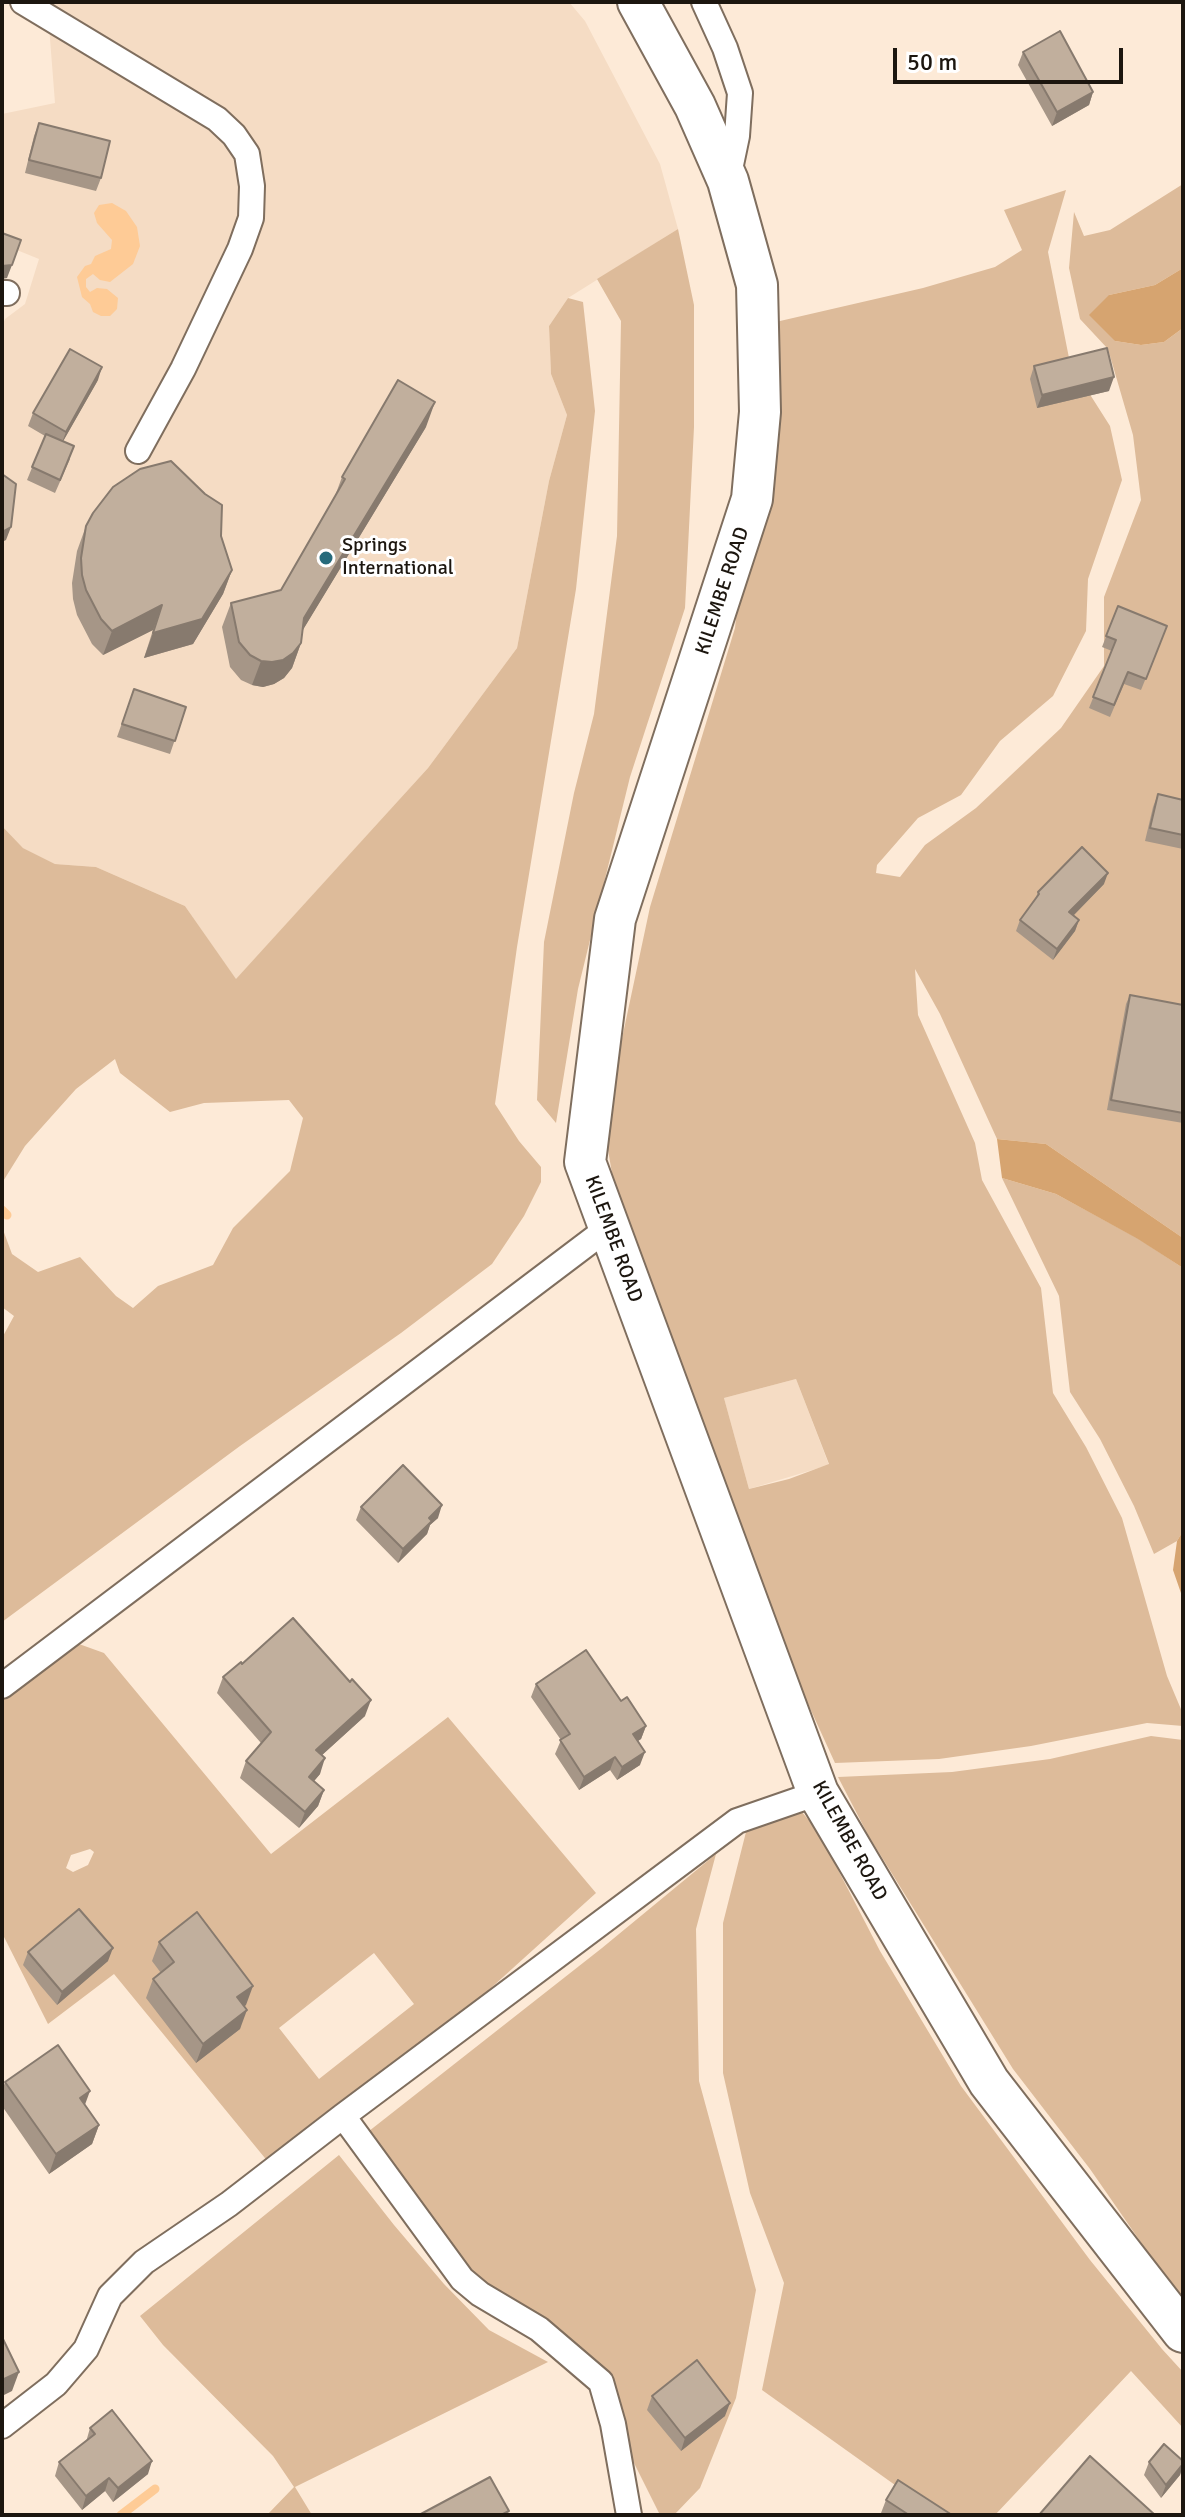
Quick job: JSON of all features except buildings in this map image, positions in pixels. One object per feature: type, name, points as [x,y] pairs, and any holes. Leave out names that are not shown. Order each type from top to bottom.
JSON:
[{"type":"main road","name":"KILEMBE ROAD","points":[[638,2],[695,106],[728,181],[757,285],[760,412],[752,499],[615,919],[585,1162],[818,1793],[989,2082],[1183,2332]]},
{"type":"street","points":[[23,2],[217,119],[234,135],[247,154],[252,186],[251,218],[247,229],[183,369],[138,451]]},
{"type":"street","points":[[704,2],[725,48],[740,93],[737,136],[728,181]]},
{"type":"street","points":[[2,1686],[608,1228]]},
{"type":"street","points":[[2,2426],[56,2384],[86,2349],[110,2296],[144,2262],[229,2204],[737,1821],[818,1793]]},
{"type":"street","points":[[343,2116],[462,2279],[480,2294],[539,2329],[601,2382],[613,2424],[629,2515]]},
{"type":"shaded area","points":[[32,2],[569,2],[585,21],[660,164],[678,229],[568,298],[549,326],[551,374],[567,415],[549,481],[517,648],[428,768],[236,980],[185,906],[96,867],[55,864],[23,848],[2,826],[2,327],[5,319],[25,304],[39,259],[2,244],[2,114],[55,103],[48,13]]},
{"type":"shaded area","points":[[1183,184],[1183,268],[1155,285],[1109,295],[1115,341],[1141,345],[1164,342],[1183,328],[1183,1238],[1046,1144],[997,1139],[940,1014],[915,969],[918,1015],[975,1143],[982,1180],[1041,1288],[1053,1393],[1086,1447],[1122,1518],[1167,1676],[1183,1714],[1183,1726],[1147,1723],[1031,1746],[939,1759],[835,1763],[677,1417],[628,1267],[607,1144],[620,1048],[650,907],[735,628],[746,521],[741,330],[923,288],[995,267],[1022,250],[1004,210],[1066,190],[1048,252],[1070,363],[1110,426],[1122,480],[1088,579],[1086,631],[1053,696],[1000,741],[961,795],[918,818],[877,865],[876,873],[900,877],[925,845],[976,808],[1061,728],[1104,666],[1104,597],[1141,500],[1133,435],[1108,349],[1080,319],[1069,268],[1074,212],[1084,236],[1110,230]],"holes":[[[796,1379],[829,1464],[749,1489],[724,1398]]]},
{"type":"shaded area","points":[[112,203],[126,211],[137,227],[140,246],[133,264],[110,282],[100,280],[93,274],[86,279],[90,292],[97,288],[107,289],[118,298],[117,309],[110,316],[101,316],[93,312],[82,297],[77,277],[95,256],[111,249],[112,240],[97,223],[94,213],[99,205]]},
{"type":"shaded area","points":[[678,229],[694,305],[694,427],[685,608],[630,777],[578,989],[556,1123],[537,1100],[544,942],[574,793],[594,714],[617,536],[621,321],[597,279]]},
{"type":"shaded area","points":[[1183,268],[1183,328],[1164,342],[1141,345],[1115,341],[1089,315],[1109,295],[1155,285]]},
{"type":"shaded area","points":[[568,298],[583,302],[595,411],[576,589],[517,947],[495,1104],[519,1141],[541,1167],[541,1182],[524,1216],[492,1264],[2,1622],[2,1338],[14,1316],[2,1307],[2,1227],[12,1254],[38,1272],[80,1257],[116,1296],[133,1308],[158,1286],[213,1265],[233,1228],[290,1171],[303,1118],[289,1100],[204,1103],[170,1112],[120,1073],[115,1059],[76,1089],[25,1146],[2,1183],[2,826],[23,848],[55,864],[96,867],[185,906],[236,979],[428,768],[517,648],[549,481],[567,415],[551,374],[549,326]]},
{"type":"shaded area","points":[[997,1139],[1046,1144],[1183,1238],[1183,1268],[1138,1239],[1056,1194],[1002,1178]]},
{"type":"shaded area","points":[[1002,1178],[1056,1194],[1139,1239],[1183,1268],[1183,1531],[1177,1541],[1154,1554],[1100,1439],[1070,1392],[1059,1296]]},
{"type":"shaded area","points":[[796,1379],[829,1465],[749,1489],[724,1398]]},
{"type":"shaded area","points":[[1183,1531],[1182,1596],[1173,1570],[1177,1541]]},
{"type":"shaded area","points":[[72,1632],[79,1644],[104,1653],[271,1854],[448,1717],[596,1893],[440,2034],[269,2163],[114,1974],[48,2024],[2,1933],[2,1682]],"holes":[[[90,1849],[94,1852],[88,1865],[73,1872],[66,1868],[71,1855]],[[374,1953],[414,2004],[319,2079],[279,2028]]]},
{"type":"shaded area","points":[[1151,1736],[1183,1740],[1183,2303],[1090,2169],[1013,2069],[868,1835],[838,1777],[952,1772],[1050,1759]]},
{"type":"shaded area","points":[[801,1811],[818,1831],[880,1951],[961,2086],[1090,2260],[1183,2372],[1183,2428],[1131,2371],[995,2515],[937,2515],[762,2390],[784,2283],[750,2193],[723,2073],[723,1923],[746,1832],[778,1814]]},
{"type":"shaded area","points":[[716,1854],[696,1929],[699,2081],[756,2290],[736,2398],[700,2488],[674,2515],[660,2515],[619,2433],[593,2367],[489,2296],[364,2135]]},
{"type":"shaded area","points":[[339,2155],[444,2284],[489,2330],[548,2362],[295,2487],[312,2515],[267,2515],[294,2487],[273,2456],[163,2345],[140,2316]]},
{"type":"waterway","points":[[2,1210],[7,1215]]},
{"type":"waterway","points":[[121,2515],[155,2489]]},
{"type":"place","name":"Springs International","points":[[326,558]]}]
